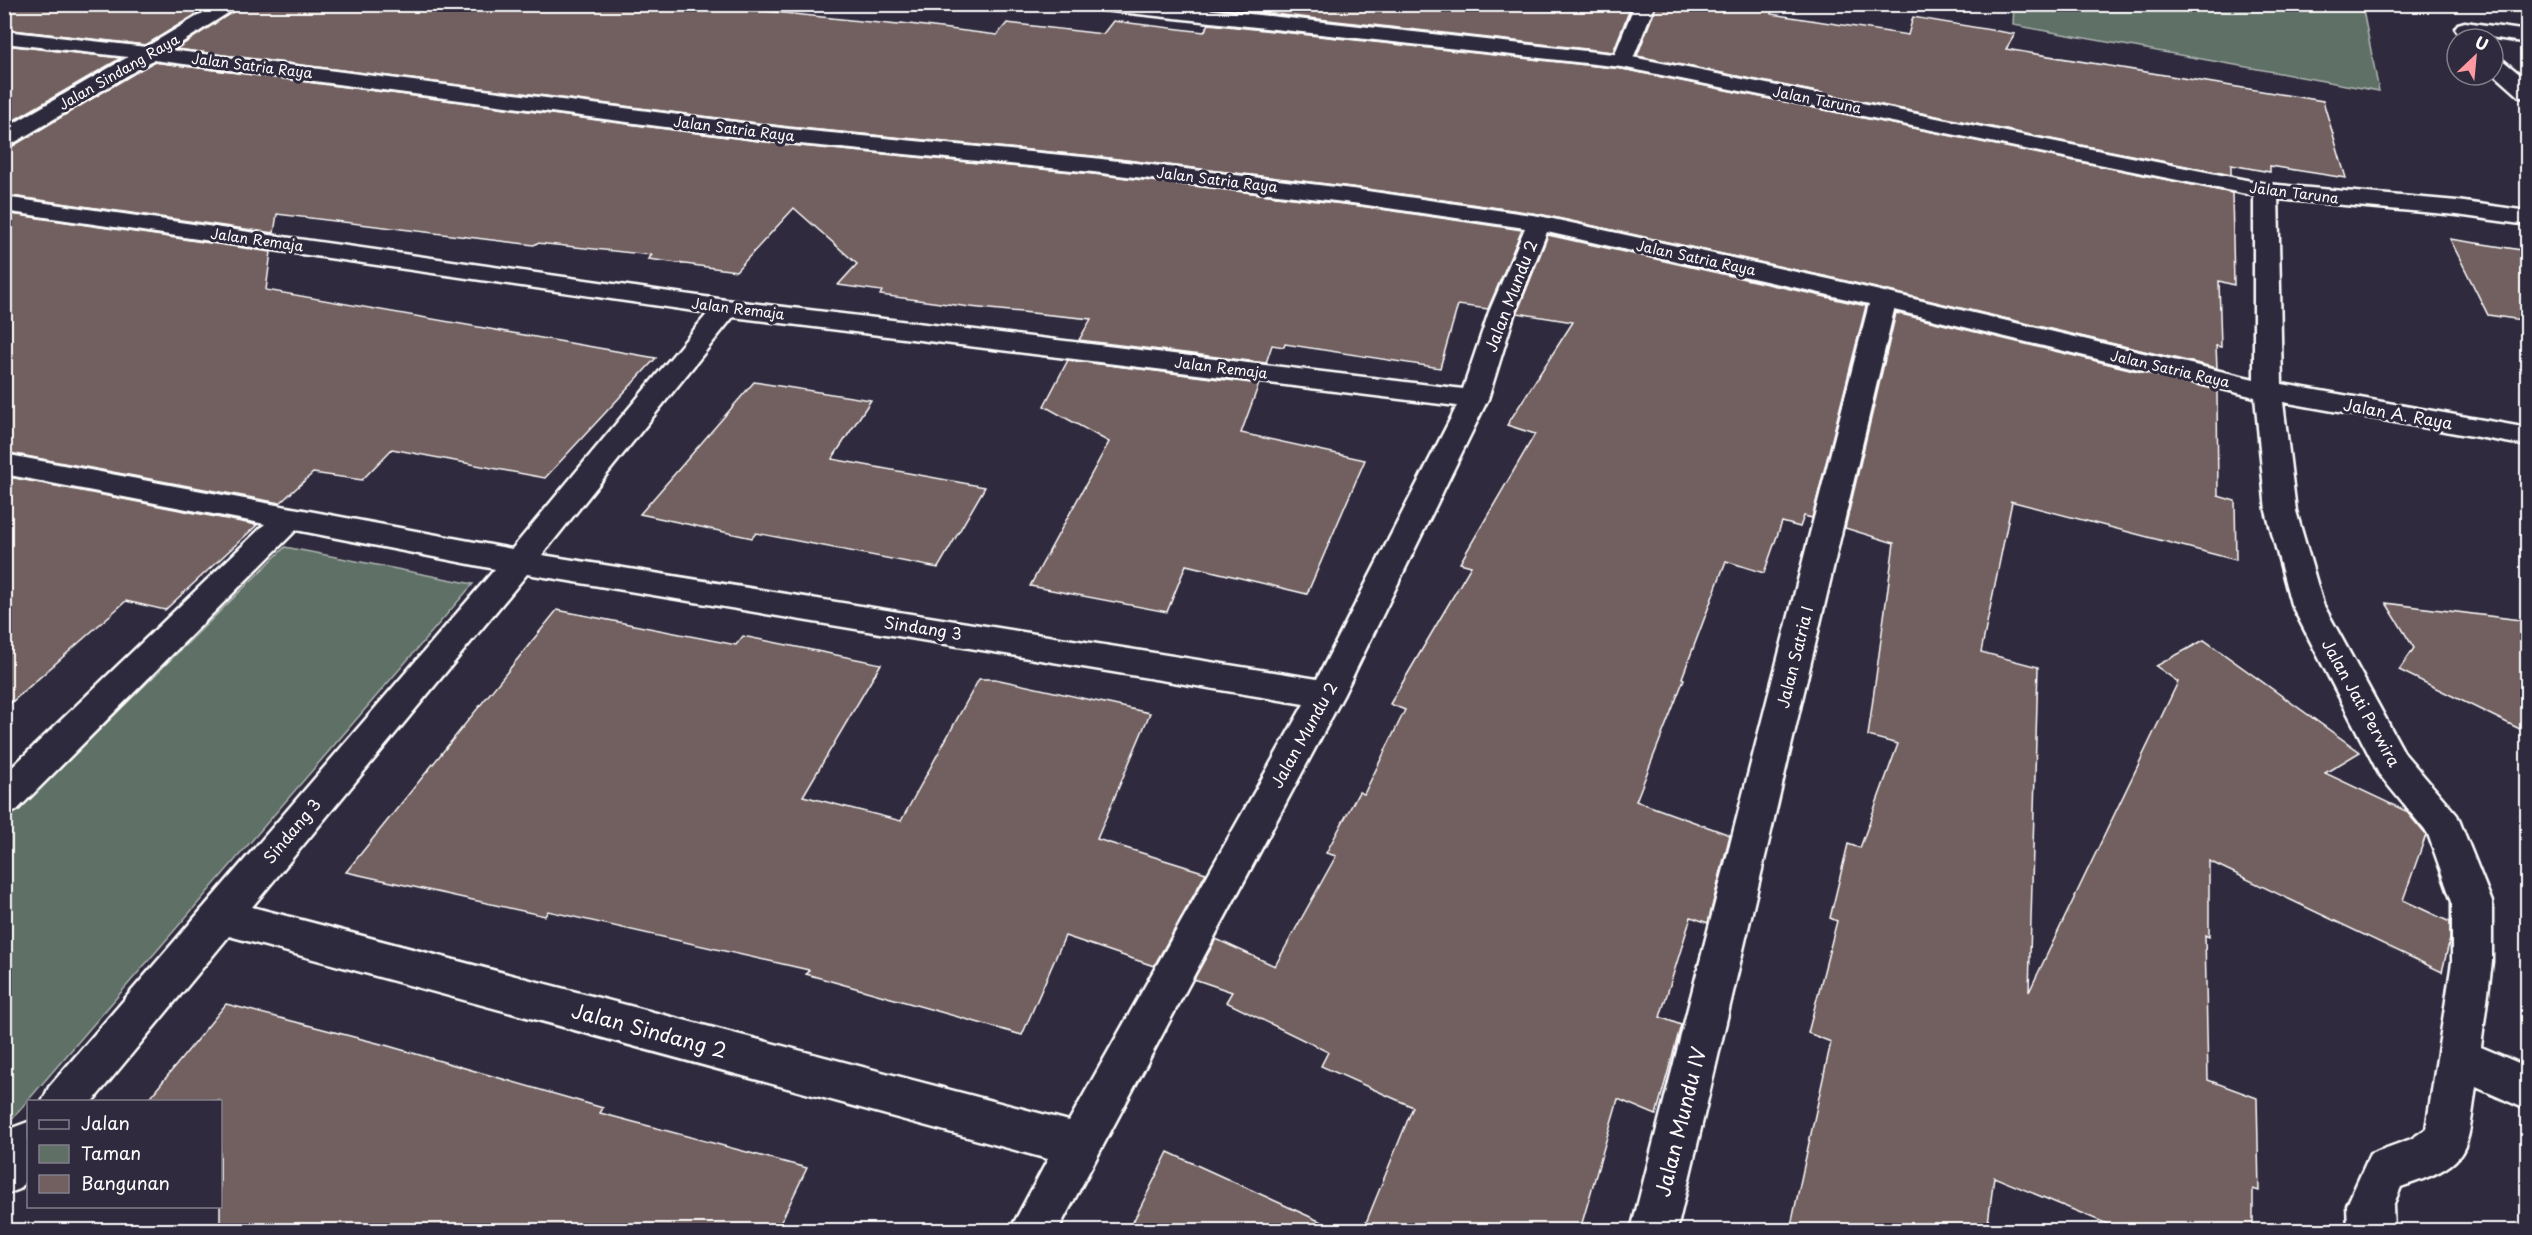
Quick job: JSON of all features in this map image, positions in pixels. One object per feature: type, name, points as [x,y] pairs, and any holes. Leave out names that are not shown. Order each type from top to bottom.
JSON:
[{"type":"street","name":"Jalan Sindang Raya","points":[[4,139],[232,4]]},
{"type":"street","name":"Jalan Taruna","points":[[1102,4],[1622,61],[2266,191],[2457,208],[2528,218]]},
{"type":"street","points":[[1622,61],[1645,4]]},
{"type":"street","points":[[2465,26],[2528,37]]},
{"type":"street","name":"Jalan Satria Raya","points":[[4,37],[789,136],[1093,165],[1360,197],[1539,223],[2268,391]]},
{"type":"street","points":[[2505,72],[2528,92]]},
{"type":"street","name":"Jalan Jati Perwira","points":[[2266,191],[2268,391],[2281,511],[2307,604],[2392,764],[2444,826],[2472,902],[2472,962],[2446,1141],[2424,1157],[2386,1170],[2370,1205],[2371,1230]]},
{"type":"street","name":"Jalan Remaja","points":[[4,204],[726,308],[1474,399]]},
{"type":"street","name":"Jalan Mundu 2","points":[[1034,1230],[1078,1145],[1327,694],[1474,399],[1502,312],[1539,223]]},
{"type":"street","name":"Jalan Satria I","points":[[1708,1014],[1883,301]]},
{"type":"street","name":"Sindang 3","points":[[65,1100],[519,562],[726,308]]},
{"type":"street","name":"Jalan A. Raya","points":[[2268,391],[2528,436]]},
{"type":"street","name":"Sindang 3","points":[[4,464],[519,562],[1327,694]]},
{"type":"street","points":[[4,799],[290,518]]},
{"type":"street","name":"Jalan Sindang 2","points":[[220,916],[1078,1145]]},
{"type":"street","name":"Jalan Mundu IV","points":[[1654,1230],[1708,1014]]},
{"type":"street","points":[[2457,1057],[2528,1089]]},
{"type":"street","points":[[4,1173],[27,1145]]},
{"type":"green space","points":[[2014,5],[2362,5],[2379,91],[2013,25]]},
{"type":"green space","points":[[285,547],[473,584],[5,1127],[5,823]]},
{"type":"building","points":[[4,4],[213,4],[146,45],[4,29]]},
{"type":"building","points":[[244,4],[699,4],[898,25],[901,23],[997,35],[1007,23],[1103,34],[1113,21],[1204,32],[1209,24],[1622,69],[2232,193],[2234,285],[2219,281],[2221,347],[2216,346],[2217,368],[1833,278],[1539,214],[1360,188],[1093,156],[789,127],[176,49]]},
{"type":"building","points":[[1222,4],[1632,4],[1613,52],[1220,8]]},
{"type":"building","points":[[1657,4],[1774,4],[1771,14],[1908,35],[1913,17],[2015,34],[2006,49],[2323,101],[2346,178],[2270,166],[2270,172],[2231,165],[2231,175],[1637,56]]},
{"type":"building","points":[[4,45],[121,58],[4,126]]},
{"type":"building","points":[[153,62],[789,145],[1093,174],[1360,206],[1522,230],[1488,309],[1458,305],[1440,368],[1285,344],[1284,347],[1272,345],[1266,363],[1079,340],[1091,319],[880,295],[882,291],[838,285],[857,264],[794,208],[736,271],[648,259],[652,255],[537,243],[534,245],[277,214],[274,233],[4,195],[4,148],[13,146]]},
{"type":"building","points":[[4,213],[271,252],[266,290],[656,358],[545,478],[392,449],[362,480],[313,473],[280,503],[4,452]]},
{"type":"building","points":[[1548,235],[1866,306],[1812,518],[1804,516],[1800,527],[1782,522],[1764,573],[1726,561],[1682,678],[1684,679],[1636,801],[1730,835],[1708,923],[1691,917],[1660,1017],[1681,1025],[1656,1115],[1618,1099],[1580,1230],[1363,1230],[1413,1107],[1321,1066],[1328,1052],[1226,1002],[1232,992],[1194,979],[1216,939],[1275,966],[1336,856],[1326,853],[1359,792],[1364,794],[1405,710],[1390,704],[1471,566],[1460,563],[1535,434],[1507,425],[1573,322],[1517,313]]},
{"type":"building","points":[[2450,239],[2528,251],[2528,321],[2488,315]]},
{"type":"building","points":[[1896,313],[2217,390],[2218,496],[2235,501],[2236,560],[2010,501],[2012,502],[1981,652],[2038,667],[2029,992],[2178,682],[2156,666],[2204,640],[2360,752],[2325,773],[2406,811],[2426,835],[2403,900],[2450,922],[2450,939],[2442,972],[2209,861],[2209,937],[2205,935],[2208,1080],[2257,1098],[2259,1191],[2253,1189],[2253,1230],[2122,1230],[1994,1177],[1987,1230],[1790,1230],[1831,1042],[1808,1033],[1837,921],[1830,918],[1848,844],[1860,848],[1898,744],[1868,736],[1894,543],[1845,528]]},
{"type":"building","points":[[1068,360],[1259,384],[1241,433],[1365,460],[1307,594],[1186,565],[1167,612],[1030,586],[1109,442],[1044,406]]},
{"type":"building","points":[[754,382],[871,400],[832,459],[985,487],[938,568],[756,533],[752,538],[640,514]]},
{"type":"building","points":[[4,476],[257,525],[165,610],[126,601],[4,709]]},
{"type":"building","points":[[2386,603],[2528,621],[2528,733],[2399,670],[2414,648]]},
{"type":"building","points":[[557,610],[736,645],[743,636],[881,664],[803,796],[901,821],[979,679],[995,679],[1150,713],[1097,839],[1206,873],[1154,966],[1065,936],[1022,1035],[806,974],[809,970],[548,911],[545,916],[346,872]]},
{"type":"building","points":[[226,1004],[385,1045],[603,1108],[600,1113],[807,1168],[777,1230],[220,1230],[222,1100],[148,1100]]},
{"type":"building","points":[[1168,1152],[1339,1230],[1129,1230]]}]
